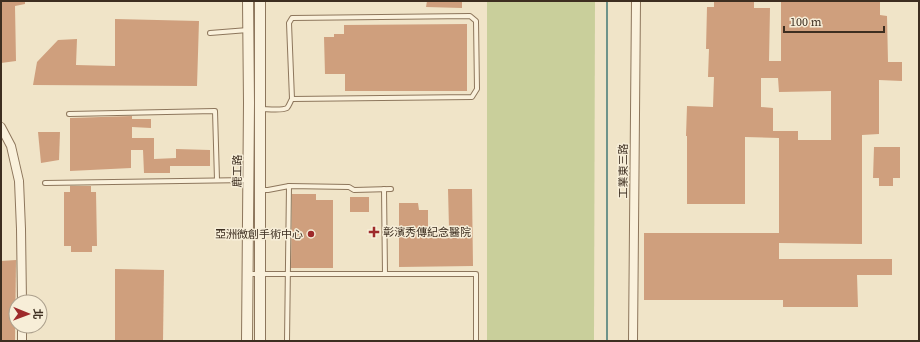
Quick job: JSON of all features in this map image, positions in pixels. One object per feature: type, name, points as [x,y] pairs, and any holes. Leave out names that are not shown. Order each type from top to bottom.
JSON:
[{"type":"street","name":"鹿工路","points":[[247,341],[249,180],[248,1]]},
{"type":"street","points":[[260,1],[260,341]]},
{"type":"street","name":"工業東三路","points":[[633,341],[636,1]]},
{"type":"street","points":[[1,127],[11,146],[19,181],[22,294]]},
{"type":"lane","points":[[261,109],[281,110],[286,108],[292,99],[289,23],[292,18],[470,16],[476,21],[477,89],[472,97],[292,99]]},
{"type":"lane","points":[[210,33],[248,30]]},
{"type":"lane","points":[[69,114],[215,111],[217,180]]},
{"type":"lane","points":[[45,182],[249,180]]},
{"type":"lane","points":[[287,341],[289,186]]},
{"type":"lane","points":[[261,190],[289,186],[349,187],[354,190],[391,189]]},
{"type":"lane","points":[[384,189],[385,274]]},
{"type":"lane","points":[[247,274],[476,274],[476,341]]},
{"type":"green space","points":[[487,1],[595,1],[594,341],[487,341]]},
{"type":"building","points":[[1,1],[25,1],[25,4],[15,6],[16,61],[1,63]]},
{"type":"building","points":[[427,1],[462,1],[462,8],[426,7]]},
{"type":"building","points":[[714,1],[754,1],[754,8],[770,8],[769,61],[781,61],[781,1],[880,1],[880,15],[887,16],[888,62],[902,62],[902,81],[879,80],[879,134],[862,135],[862,244],[779,243],[779,259],[892,259],[892,275],[857,275],[858,307],[783,307],[783,300],[644,300],[644,233],[779,233],[779,138],[745,137],[745,204],[687,204],[687,106],[713,107],[714,77],[708,77],[709,49],[706,49],[707,7],[714,7]],"holes":[[[761,78],[778,78],[779,92],[831,91],[831,140],[798,140],[798,131],[773,131],[773,108],[761,107]]]},
{"type":"building","points":[[115,19],[199,21],[197,86],[33,85],[37,62],[58,40],[77,39],[76,65],[115,66]]},
{"type":"building","points":[[467,24],[467,91],[345,91],[345,74],[325,74],[324,37],[334,37],[334,34],[344,34],[344,25]]},
{"type":"building","points":[[132,116],[132,119],[151,119],[151,128],[132,127],[132,138],[154,138],[154,159],[176,158],[176,149],[210,150],[210,166],[170,166],[170,173],[144,173],[143,150],[131,150],[131,168],[70,171],[70,118]]},
{"type":"building","points":[[38,132],[60,132],[59,160],[41,163]]},
{"type":"building","points":[[874,147],[900,147],[900,178],[893,178],[893,186],[879,186],[879,178],[873,178]]},
{"type":"building","points":[[70,186],[91,186],[91,192],[96,192],[97,246],[92,246],[92,252],[71,252],[71,246],[64,246],[64,192],[70,192]]},
{"type":"building","points":[[448,189],[472,189],[473,266],[399,267],[399,203],[418,203],[419,210],[428,210],[428,228],[449,228]]},
{"type":"building","name":"亞洲微創手術中心","points":[[292,194],[316,194],[316,200],[333,200],[333,268],[291,268]]},
{"type":"building","points":[[350,197],[369,197],[369,212],[350,212]]},
{"type":"building","points":[[16,260],[16,294],[8,294],[8,334],[15,334],[15,341],[1,341],[1,261]]},
{"type":"building","points":[[115,269],[164,270],[163,341],[115,341]]},
{"type":"waterway","points":[[607,1],[607,341]]},
{"type":"place","name":"彰濱秀傳紀念醫院","points":[[374,232]]},
{"type":"place","name":"亞洲微創手術中心","points":[[311,234]]}]
